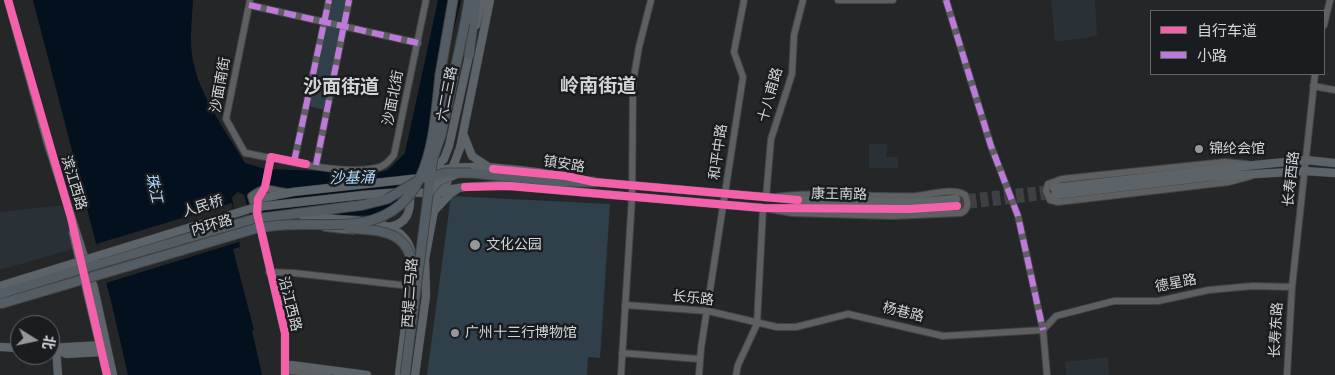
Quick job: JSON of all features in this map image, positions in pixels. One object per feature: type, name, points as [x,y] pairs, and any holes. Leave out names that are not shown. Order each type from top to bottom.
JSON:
[{"type":"highway","name":"内环路","points":[[0,304],[241,232],[272,225],[367,222],[391,212],[418,185],[426,165],[453,0]]},
{"type":"highway","name":"内环路","points":[[0,294],[258,219],[363,205],[387,199],[419,180],[431,165],[442,135],[469,0]]},
{"type":"highway","points":[[469,55],[476,0]]},
{"type":"highway","points":[[407,375],[434,149],[440,74]]},
{"type":"highway","points":[[387,199],[441,175],[455,172],[528,179],[594,182]]},
{"type":"highway","points":[[301,224],[390,234],[407,247],[411,257],[412,274]]},
{"type":"main road","name":"滨江西路","points":[[8,0],[71,218],[94,288],[107,375]]},
{"type":"main road","name":"六二三路","points":[[416,178],[434,169],[444,159],[457,114],[482,0]]},
{"type":"main road","name":"六二三路","points":[[453,167],[463,134],[490,0]]},
{"type":"main road","points":[[457,114],[466,117]]},
{"type":"main road","points":[[463,134],[472,156],[493,169]]},
{"type":"main road","points":[[1335,163],[1306,160],[1255,165],[1055,192],[1200,178],[1305,171],[1335,173]]},
{"type":"main road","name":"镇安路","points":[[416,178],[453,167],[566,176],[594,182],[632,185]]},
{"type":"main road","name":"西堤二马路","points":[[407,375],[426,296],[425,259],[433,213],[440,190],[453,167]]},
{"type":"main road","points":[[412,274],[423,210],[429,192],[443,179],[471,173]]},
{"type":"main road","points":[[416,178],[435,180],[440,190]]},
{"type":"main road","name":"人民桥","points":[[0,281],[255,204],[389,189],[416,178]]},
{"type":"main road","points":[[258,219],[262,198],[293,192],[408,181]]},
{"type":"main road","name":"康王南路","points":[[632,185],[726,192],[766,198],[956,202],[909,209],[764,208],[632,196]]},
{"type":"main road","name":"镇安路","points":[[440,190],[465,187],[509,186],[632,196]]},
{"type":"main road","points":[[433,213],[450,194],[465,187]]},
{"type":"main road","name":"人民桥","points":[[0,286],[256,207],[363,195],[440,190]]},
{"type":"main road","points":[[263,239],[266,227],[280,220],[314,216],[358,225],[385,227],[398,225],[407,217],[411,206],[410,193]]},
{"type":"main road","name":"沿江西路","points":[[258,219],[269,272],[285,333],[285,371]]},
{"type":"main road","points":[[385,227],[400,234],[409,242],[412,252],[407,375]]},
{"type":"main road","points":[[407,375],[418,324],[425,259]]},
{"type":"main road","name":"西堤二马路","points":[[407,375],[412,274]]},
{"type":"main road","points":[[60,348],[103,348]]},
{"type":"main road","name":"滨江西路","points":[[103,348],[113,375]]},
{"type":"main road","points":[[285,371],[304,367],[367,375]]},
{"type":"street","points":[[294,162],[329,0]]},
{"type":"street","points":[[316,165],[349,0]]},
{"type":"street","name":"沙面北街","points":[[351,170],[376,168],[386,164],[394,155],[426,0]]},
{"type":"street","points":[[621,375],[632,196],[634,70],[651,0]]},
{"type":"street","name":"和平中路","points":[[699,375],[699,359],[744,77],[734,52],[744,0]]},
{"type":"street","name":"十八甫路","points":[[766,198],[771,139],[792,74],[794,35],[802,0]]},
{"type":"street","points":[[838,0],[893,0]]},
{"type":"street","points":[[946,0],[991,146],[1018,216],[1043,330],[1048,375]]},
{"type":"street","points":[[1325,20],[1330,0]]},
{"type":"street","points":[[250,3],[418,44]]},
{"type":"street","name":"沙面南街","points":[[250,3],[226,119],[245,153],[270,159],[351,170]]},
{"type":"street","name":"长寿西路","points":[[1292,287],[1315,75]]},
{"type":"street","points":[[1313,86],[1335,90]]},
{"type":"street","points":[[265,187],[270,159]]},
{"type":"street","points":[[1255,165],[1225,162],[1062,179],[1050,182],[1046,188],[1048,198],[1058,202],[1223,183],[1255,175]]},
{"type":"street","points":[[258,219],[251,196],[265,187],[293,192]]},
{"type":"street","name":"康王南路","points":[[764,208],[792,213],[911,216],[960,213],[966,209],[968,202],[965,195],[956,192],[916,196],[801,194],[766,198]]},
{"type":"street","points":[[736,375],[738,365],[757,324],[764,208]]},
{"type":"street","points":[[263,239],[269,230],[286,227],[327,228],[383,236],[392,239],[405,252],[412,274]]},
{"type":"street","points":[[269,272],[410,286]]},
{"type":"street","name":"德星路","points":[[1043,330],[1056,316],[1114,301],[1158,301],[1209,290],[1253,286],[1292,287]]},
{"type":"street","name":"长寿东路","points":[[1287,375],[1292,287]]},
{"type":"street","name":"长乐路","points":[[625,305],[708,311],[757,324]]},
{"type":"street","name":"杨巷路","points":[[757,324],[796,327],[848,314],[943,336],[1043,330]]},
{"type":"street","points":[[622,353],[699,359]]},
{"type":"street","points":[[285,371],[328,375]]},
{"type":"shaded area","points":[[331,0],[348,0],[343,24],[327,21]]},
{"type":"shaded area","points":[[1051,0],[1095,0],[1097,36],[1055,42]]},
{"type":"shaded area","points":[[326,26],[342,29],[325,110],[309,106]]},
{"type":"shaded area","points":[[869,144],[887,144],[886,157],[898,157],[898,168],[869,168]]},
{"type":"shaded area","name":"文化公园","points":[[451,196],[610,204],[600,358],[588,357],[587,375],[427,375]]},
{"type":"shaded area","points":[[65,205],[73,249],[0,270],[0,212]]},
{"type":"shaded area","points":[[1108,357],[1109,375],[1066,375],[1065,362]]},
{"type":"water","points":[[33,0],[193,0],[191,46],[197,74],[215,114],[245,163],[265,169],[377,173],[388,170],[405,153],[438,0],[461,0],[424,153],[405,205],[387,214],[360,216],[308,214],[262,221],[256,236],[244,195],[238,192],[232,197],[240,247],[233,249],[254,330],[252,331],[262,375],[128,375],[112,305]]},
{"type":"pier","points":[[232,203],[239,242],[106,283],[96,244]]},
{"type":"tunnel","points":[[956,199],[1052,189]]},
{"type":"tunnel","points":[[957,206],[1054,195]]},
{"type":"marked path","points":[[294,162],[329,0]]},
{"type":"marked path","points":[[316,165],[349,0]]},
{"type":"marked path","points":[[946,0],[991,146],[1018,216],[1043,330]]},
{"type":"marked path","points":[[249,5],[418,43]]},
{"type":"cycle path","points":[[8,0],[71,218],[107,375]]},
{"type":"cycle path","points":[[285,375],[285,333],[257,213],[258,199],[265,187],[271,157],[306,164]]},
{"type":"cycle path","points":[[493,169],[566,176],[594,182],[798,200]]},
{"type":"cycle path","points":[[465,187],[509,186],[763,208],[909,209],[957,206]]},
{"type":"place","name":"锦纶会馆","points":[[1199,149]]},
{"type":"place","name":"文化公园","points":[[475,245]]},
{"type":"place","name":"广州十三行博物馆","points":[[455,333]]},
{"type":"district","name":"岭南街道","points":[[598,87]]},
{"type":"district","name":"沙面街道","points":[[341,88]]},
{"type":"water label","name":"沙基涌","points":[[352,179]]},
{"type":"water label","name":"珠江","points":[[153,188]]}]
